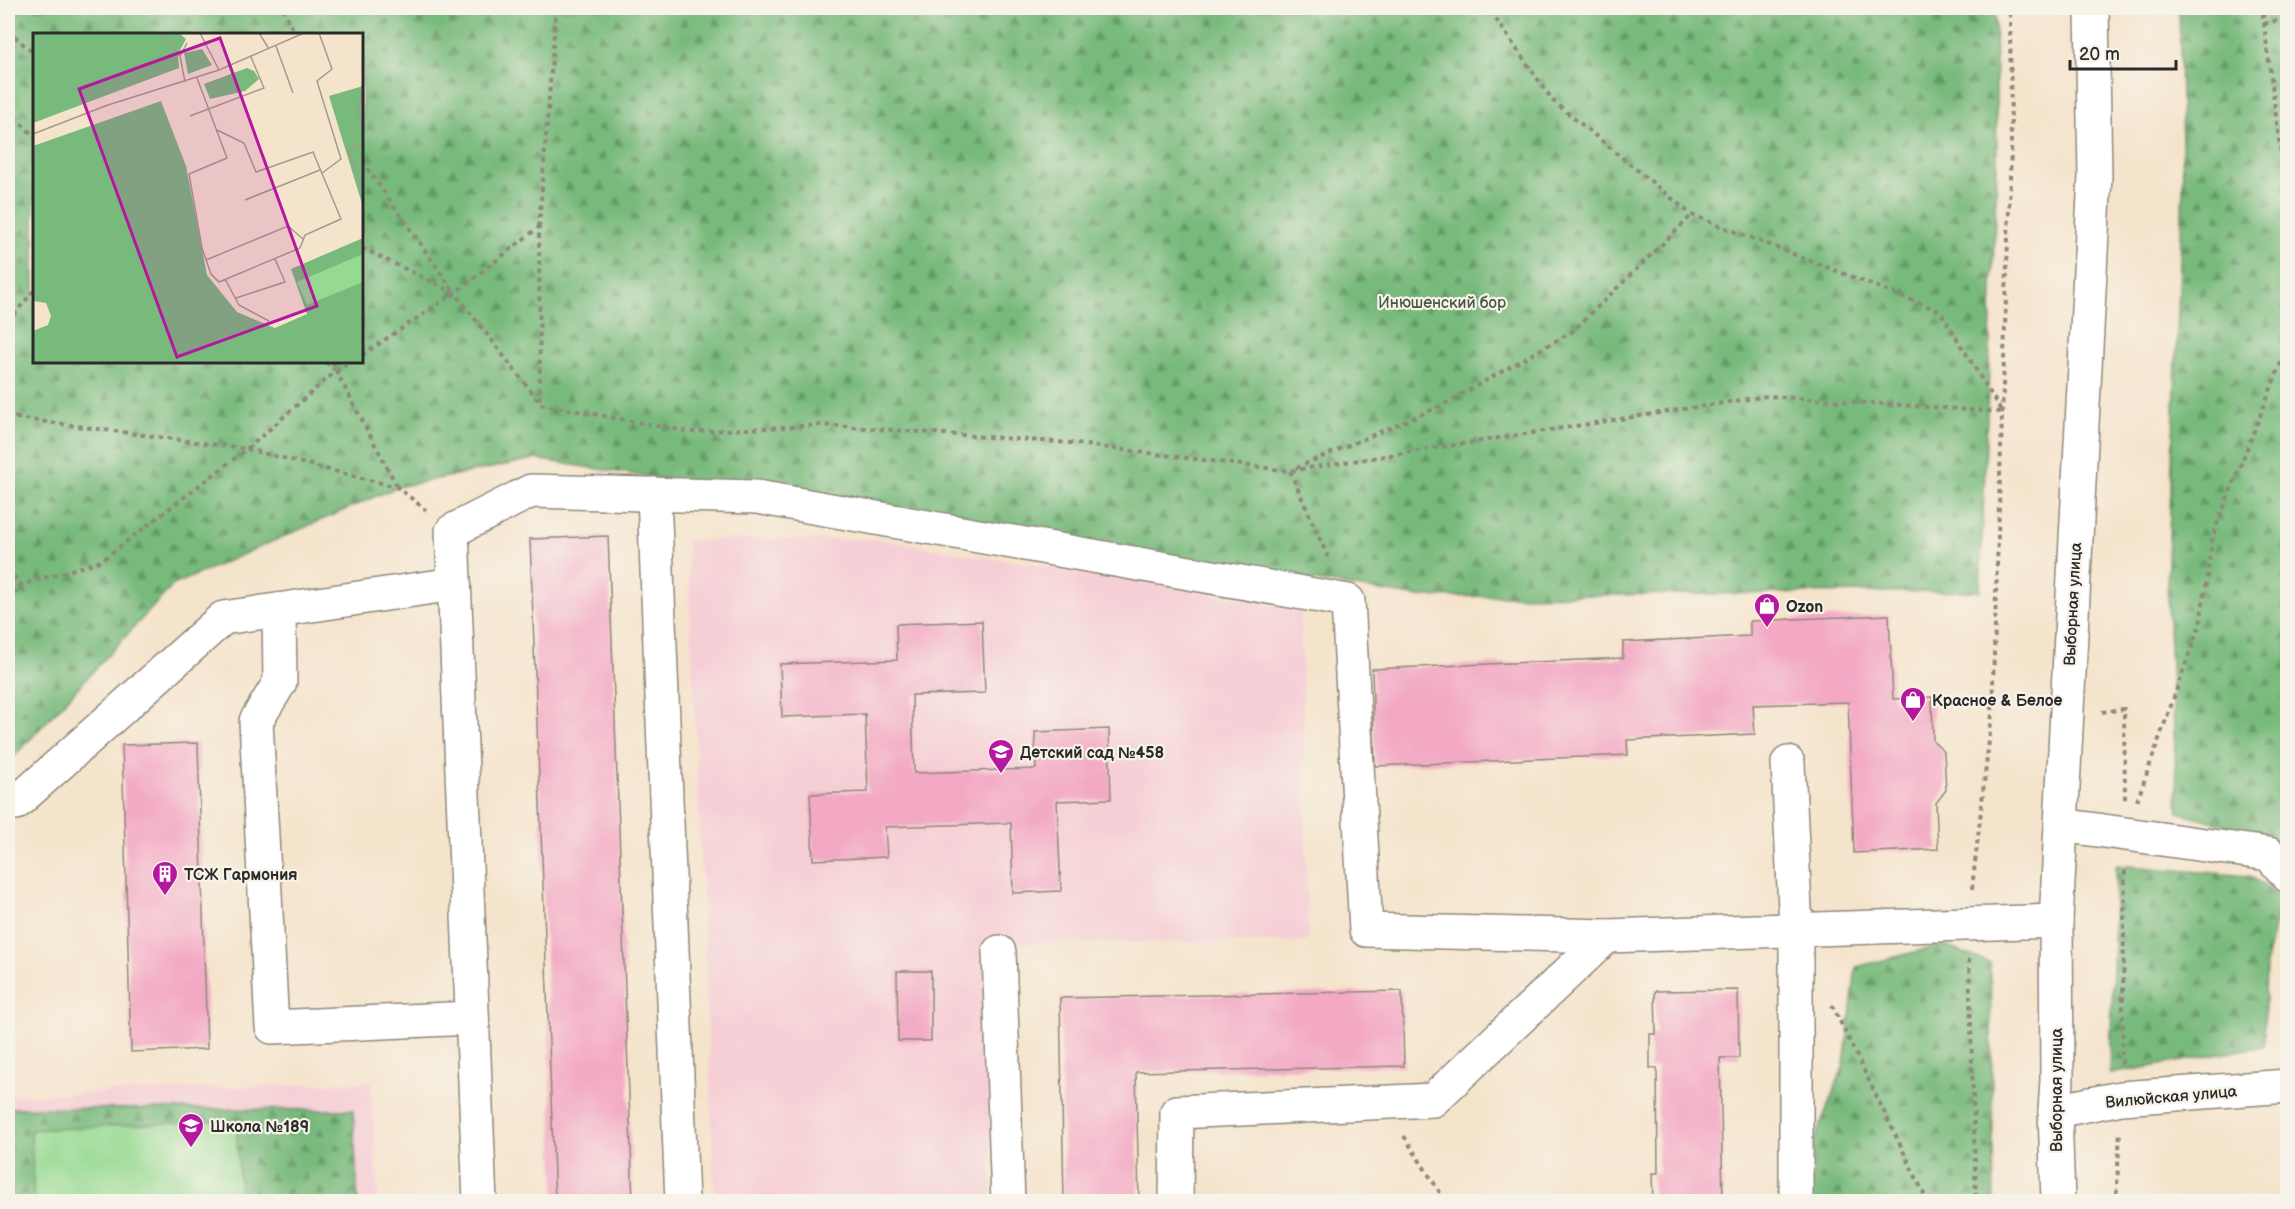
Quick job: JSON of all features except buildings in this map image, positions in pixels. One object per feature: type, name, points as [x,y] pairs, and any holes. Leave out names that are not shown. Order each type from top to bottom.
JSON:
[{"type":"main road","name":"Выборная улица","points":[[2058,1202],[2055,1111],[2057,1080],[2055,921],[2096,176],[2092,8]]},
{"type":"main road","points":[[480,1202],[452,531],[531,491],[757,496],[1348,602],[1366,930],[1606,936],[2055,921]]},
{"type":"main road","points":[[654,494],[682,1202]]},
{"type":"main road","points":[[16,803],[223,618],[454,585]]},
{"type":"main road","points":[[279,610],[280,682],[256,721],[272,1027],[472,1018]]},
{"type":"main road","points":[[1788,763],[1796,930],[1796,1202]]},
{"type":"main road","points":[[2061,825],[2281,859]]},
{"type":"main road","points":[[1176,1202],[1177,1112],[1433,1100],[1606,936]]},
{"type":"main road","points":[[999,952],[1008,1202]]},
{"type":"main road","name":"Вилюйская улица","points":[[2055,1111],[2121,1098],[2288,1086]]},
{"type":"path","points":[[283,8],[295,33]]},
{"type":"path","points":[[540,404],[539,227],[556,8]]},
{"type":"path","points":[[1488,8],[1553,100],[1692,215],[1940,312],[2002,412]]},
{"type":"path","points":[[1976,1202],[1967,925],[1991,730],[2012,149],[2010,8]]},
{"type":"path","points":[[2126,834],[2200,624],[2212,535],[2287,350],[2287,200],[2262,8]]},
{"type":"path","points":[[2264,24],[2288,17]]},
{"type":"path","points":[[8,30],[33,53]]},
{"type":"path","points":[[8,111],[33,135]]},
{"type":"path","points":[[363,162],[455,293],[540,404],[690,432],[823,425],[1070,443],[1289,471],[1767,396],[2002,412]]},
{"type":"path","points":[[1289,471],[1443,405],[1572,332],[1692,215]]},
{"type":"path","points":[[363,354],[455,293],[539,227]]},
{"type":"path","points":[[363,248],[455,293]]},
{"type":"path","points":[[8,322],[33,291]]},
{"type":"path","points":[[327,363],[336,371]]},
{"type":"path","points":[[333,363],[397,487],[452,531]]},
{"type":"path","points":[[8,601],[21,585],[100,561],[247,449],[336,371],[349,363]]},
{"type":"path","points":[[8,410],[17,418],[247,449],[397,487]]},
{"type":"path","points":[[8,423],[17,418]]},
{"type":"path","points":[[1289,471],[1348,602]]},
{"type":"path","points":[[8,569],[21,585]]},
{"type":"path","points":[[2102,712],[2124,709],[2126,834],[2121,1098],[2116,1202]]},
{"type":"path","points":[[1831,1003],[1928,1202]]},
{"type":"path","points":[[1383,1102],[1446,1202]]},
{"type":"shaded area","name":"Детский сад №458","points":[[877,539],[1301,609],[1308,942],[986,943],[992,1199],[715,1201],[687,540]]},
{"type":"shaded area","name":"Школа №189","points":[[371,1082],[378,1201],[8,1201],[8,1096]]},
{"type":"green space","name":"Инюшенский бор","points":[[8,8],[1995,8],[1997,166],[1980,591],[1419,597],[535,459],[397,487],[173,585],[8,763]]},
{"type":"green space","points":[[2179,8],[2287,8],[2287,842],[2178,812],[2167,585],[2183,188]]},
{"type":"green space","points":[[2116,865],[2250,876],[2281,897],[2266,962],[2264,1046],[2110,1074]]},
{"type":"green space","points":[[1942,945],[1990,963],[1994,1201],[1811,1202],[1814,1141],[1844,1065],[1856,967]]},
{"type":"green space","name":"Школа №189","points":[[8,1108],[353,1110],[358,1201],[8,1202]]},
{"type":"green space","points":[[236,1120],[240,1201],[34,1201],[31,1130]]},
{"type":"place","name":"Ozon","points":[[1767,629]]},
{"type":"place","name":"Красное & Белое","points":[[1913,723]]},
{"type":"place","name":"Детский сад №458","points":[[1001,775]]},
{"type":"place","name":"ТСЖ Гармония","points":[[165,897]]},
{"type":"place","name":"Школа №189","points":[[191,1149]]}]
